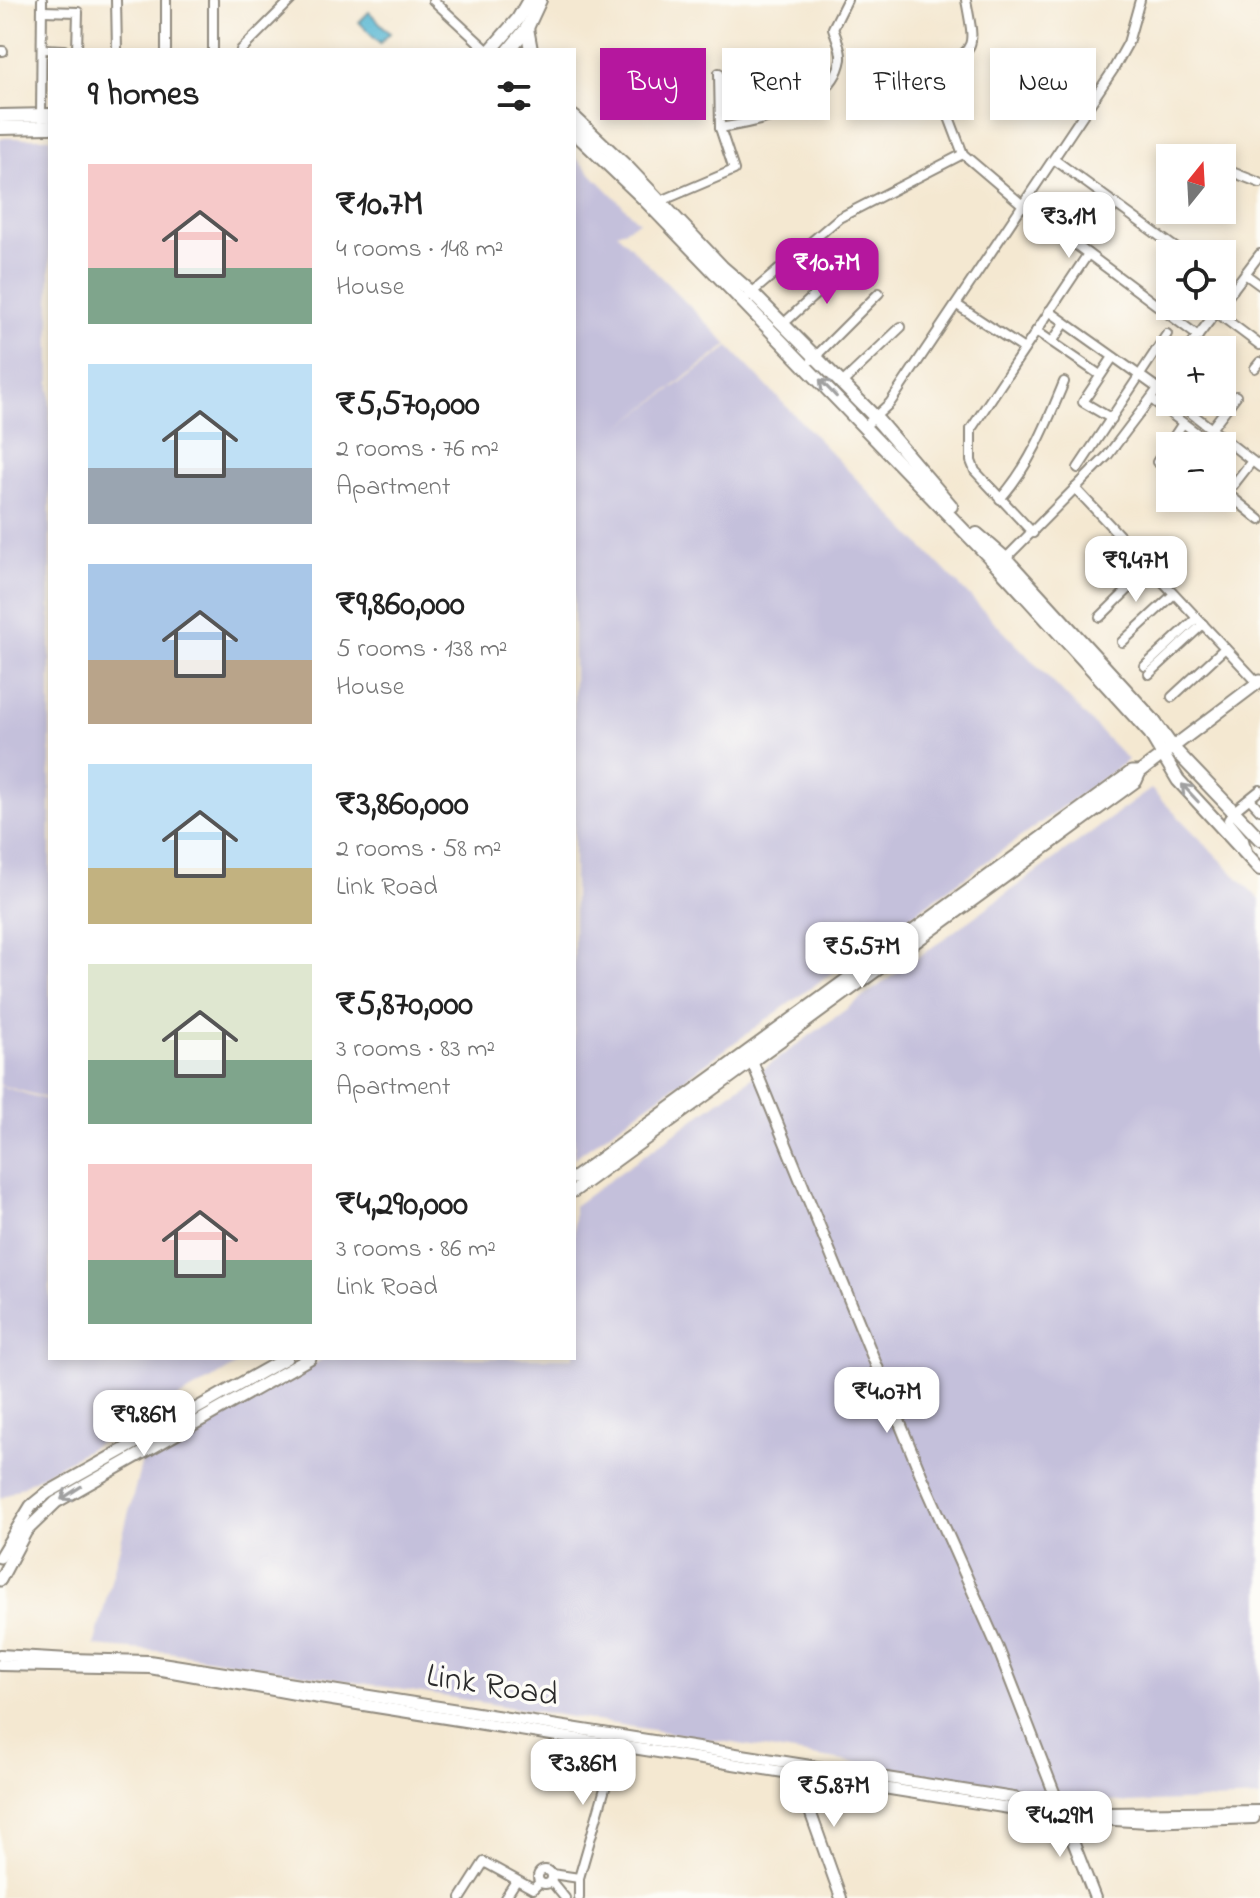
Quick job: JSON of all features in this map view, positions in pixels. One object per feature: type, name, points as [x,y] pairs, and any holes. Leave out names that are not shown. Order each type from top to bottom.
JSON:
[{"type":"main road","points":[[491,48],[518,19],[529,0]]},
{"type":"main road","points":[[511,48],[527,28],[540,0]]},
{"type":"main road","points":[[527,28],[531,48]]},
{"type":"main road","points":[[0,116],[46,121]]},
{"type":"main road","points":[[576,119],[661,201],[746,297],[783,324],[811,362],[841,384],[870,422]]},
{"type":"main road","points":[[0,128],[46,121]]},
{"type":"main road","points":[[576,134],[746,297],[870,422],[1001,562],[1150,733],[1260,839]]},
{"type":"main road","points":[[576,1189],[1131,772],[1140,772],[1259,682]]},
{"type":"main road","points":[[1168,752],[1178,780],[1260,869]]},
{"type":"main road","points":[[576,1177],[750,1057]]},
{"type":"main road","points":[[0,1557],[31,1506],[47,1493],[282,1360]]},
{"type":"main road","points":[[0,1580],[26,1531],[56,1502],[306,1360]]},
{"type":"street","points":[[42,0],[46,121]]},
{"type":"street","points":[[116,0],[117,48]]},
{"type":"street","points":[[166,0],[166,48]]},
{"type":"street","points":[[213,0],[213,48]]},
{"type":"street","points":[[243,48],[291,0]]},
{"type":"street","points":[[433,0],[486,48]]},
{"type":"street","points":[[720,128],[760,122],[822,93],[839,65],[841,52],[833,28],[847,0]]},
{"type":"street","points":[[966,0],[974,39],[970,48]]},
{"type":"street","points":[[870,422],[890,403],[1123,55],[1140,0]]},
{"type":"street","points":[[43,11],[78,12],[77,48]]},
{"type":"street","points":[[44,49],[48,49]]},
{"type":"street","points":[[661,201],[734,170],[720,128],[719,73]]},
{"type":"street","points":[[950,120],[963,154],[1024,206],[1198,336],[1210,320]]},
{"type":"street","points":[[746,297],[839,218],[963,154]]},
{"type":"street","points":[[1055,160],[1165,240]]},
{"type":"street","points":[[1236,174],[1260,183]]},
{"type":"street","points":[[1094,233],[1116,204]]},
{"type":"street","points":[[1033,533],[975,471],[969,439],[974,420],[1088,254]]},
{"type":"street","points":[[1236,286],[1260,254]]},
{"type":"street","points":[[783,324],[849,264]]},
{"type":"street","points":[[1245,274],[1260,285]]},
{"type":"street","points":[[811,362],[879,293]]},
{"type":"street","points":[[957,305],[1024,349]]},
{"type":"street","points":[[1049,311],[1156,386]]},
{"type":"street","points":[[1234,320],[1260,345]]},
{"type":"street","points":[[1052,342],[1065,323]]},
{"type":"street","points":[[841,384],[901,327]]},
{"type":"street","points":[[1036,331],[1100,375]]},
{"type":"street","points":[[1078,468],[1167,334]]},
{"type":"street","points":[[1112,419],[1083,402],[1113,357]]},
{"type":"street","points":[[1000,499],[1031,456],[1064,382]]},
{"type":"street","points":[[1001,562],[1108,455],[1156,392]]},
{"type":"street","points":[[1151,399],[1195,432]]},
{"type":"street","points":[[1195,416],[1256,464],[1236,481]]},
{"type":"street","points":[[1211,429],[1221,416]]},
{"type":"street","points":[[1177,432],[1183,423]]},
{"type":"street","points":[[1075,488],[1259,682]]},
{"type":"street","points":[[1236,501],[1260,520]]},
{"type":"street","points":[[1100,617],[1150,568]]},
{"type":"street","points":[[1122,642],[1174,594]]},
{"type":"street","points":[[1147,670],[1200,621]]},
{"type":"street","points":[[1172,697],[1225,648]]},
{"type":"street","points":[[1248,856],[1250,853],[1244,840],[1228,820],[1234,811],[1260,790]]},
{"type":"street","points":[[1250,799],[1260,810]]},
{"type":"street","points":[[750,1057],[922,1477],[998,1648],[1095,1898]]},
{"type":"street","name":"Link Road","points":[[0,1655],[69,1663]]},
{"type":"street","name":"Link Road","points":[[0,1665],[149,1661],[1065,1817],[1148,1822],[1260,1818]]},
{"type":"street","points":[[579,1898],[579,1878],[619,1740]]},
{"type":"street","points":[[797,1769],[841,1898]]},
{"type":"street","name":"Link Road","points":[[797,1769],[1108,1813],[1140,1815],[1260,1811]]},
{"type":"street","points":[[461,1898],[484,1862],[535,1890],[540,1871],[546,1869],[565,1898]]},
{"type":"street","points":[[551,1877],[579,1878]]},
{"type":"street","points":[[505,1898],[516,1881]]},
{"type":"shaded area","points":[[0,138],[48,138],[48,1098],[0,1085]]},
{"type":"shaded area","points":[[576,158],[639,222],[617,233],[728,345],[617,429],[729,347],[1128,760],[576,1157]]},
{"type":"shaded area","points":[[1151,789],[1260,900],[1260,1798],[1128,1803],[1024,1790],[169,1652],[94,1646],[142,1461],[321,1360],[576,1360],[576,1205]]},
{"type":"shaded area","points":[[0,1086],[48,1100],[48,1360],[245,1360],[0,1499]]},
{"type":"water","points":[[369,12],[390,33],[380,43],[359,22]]}]
